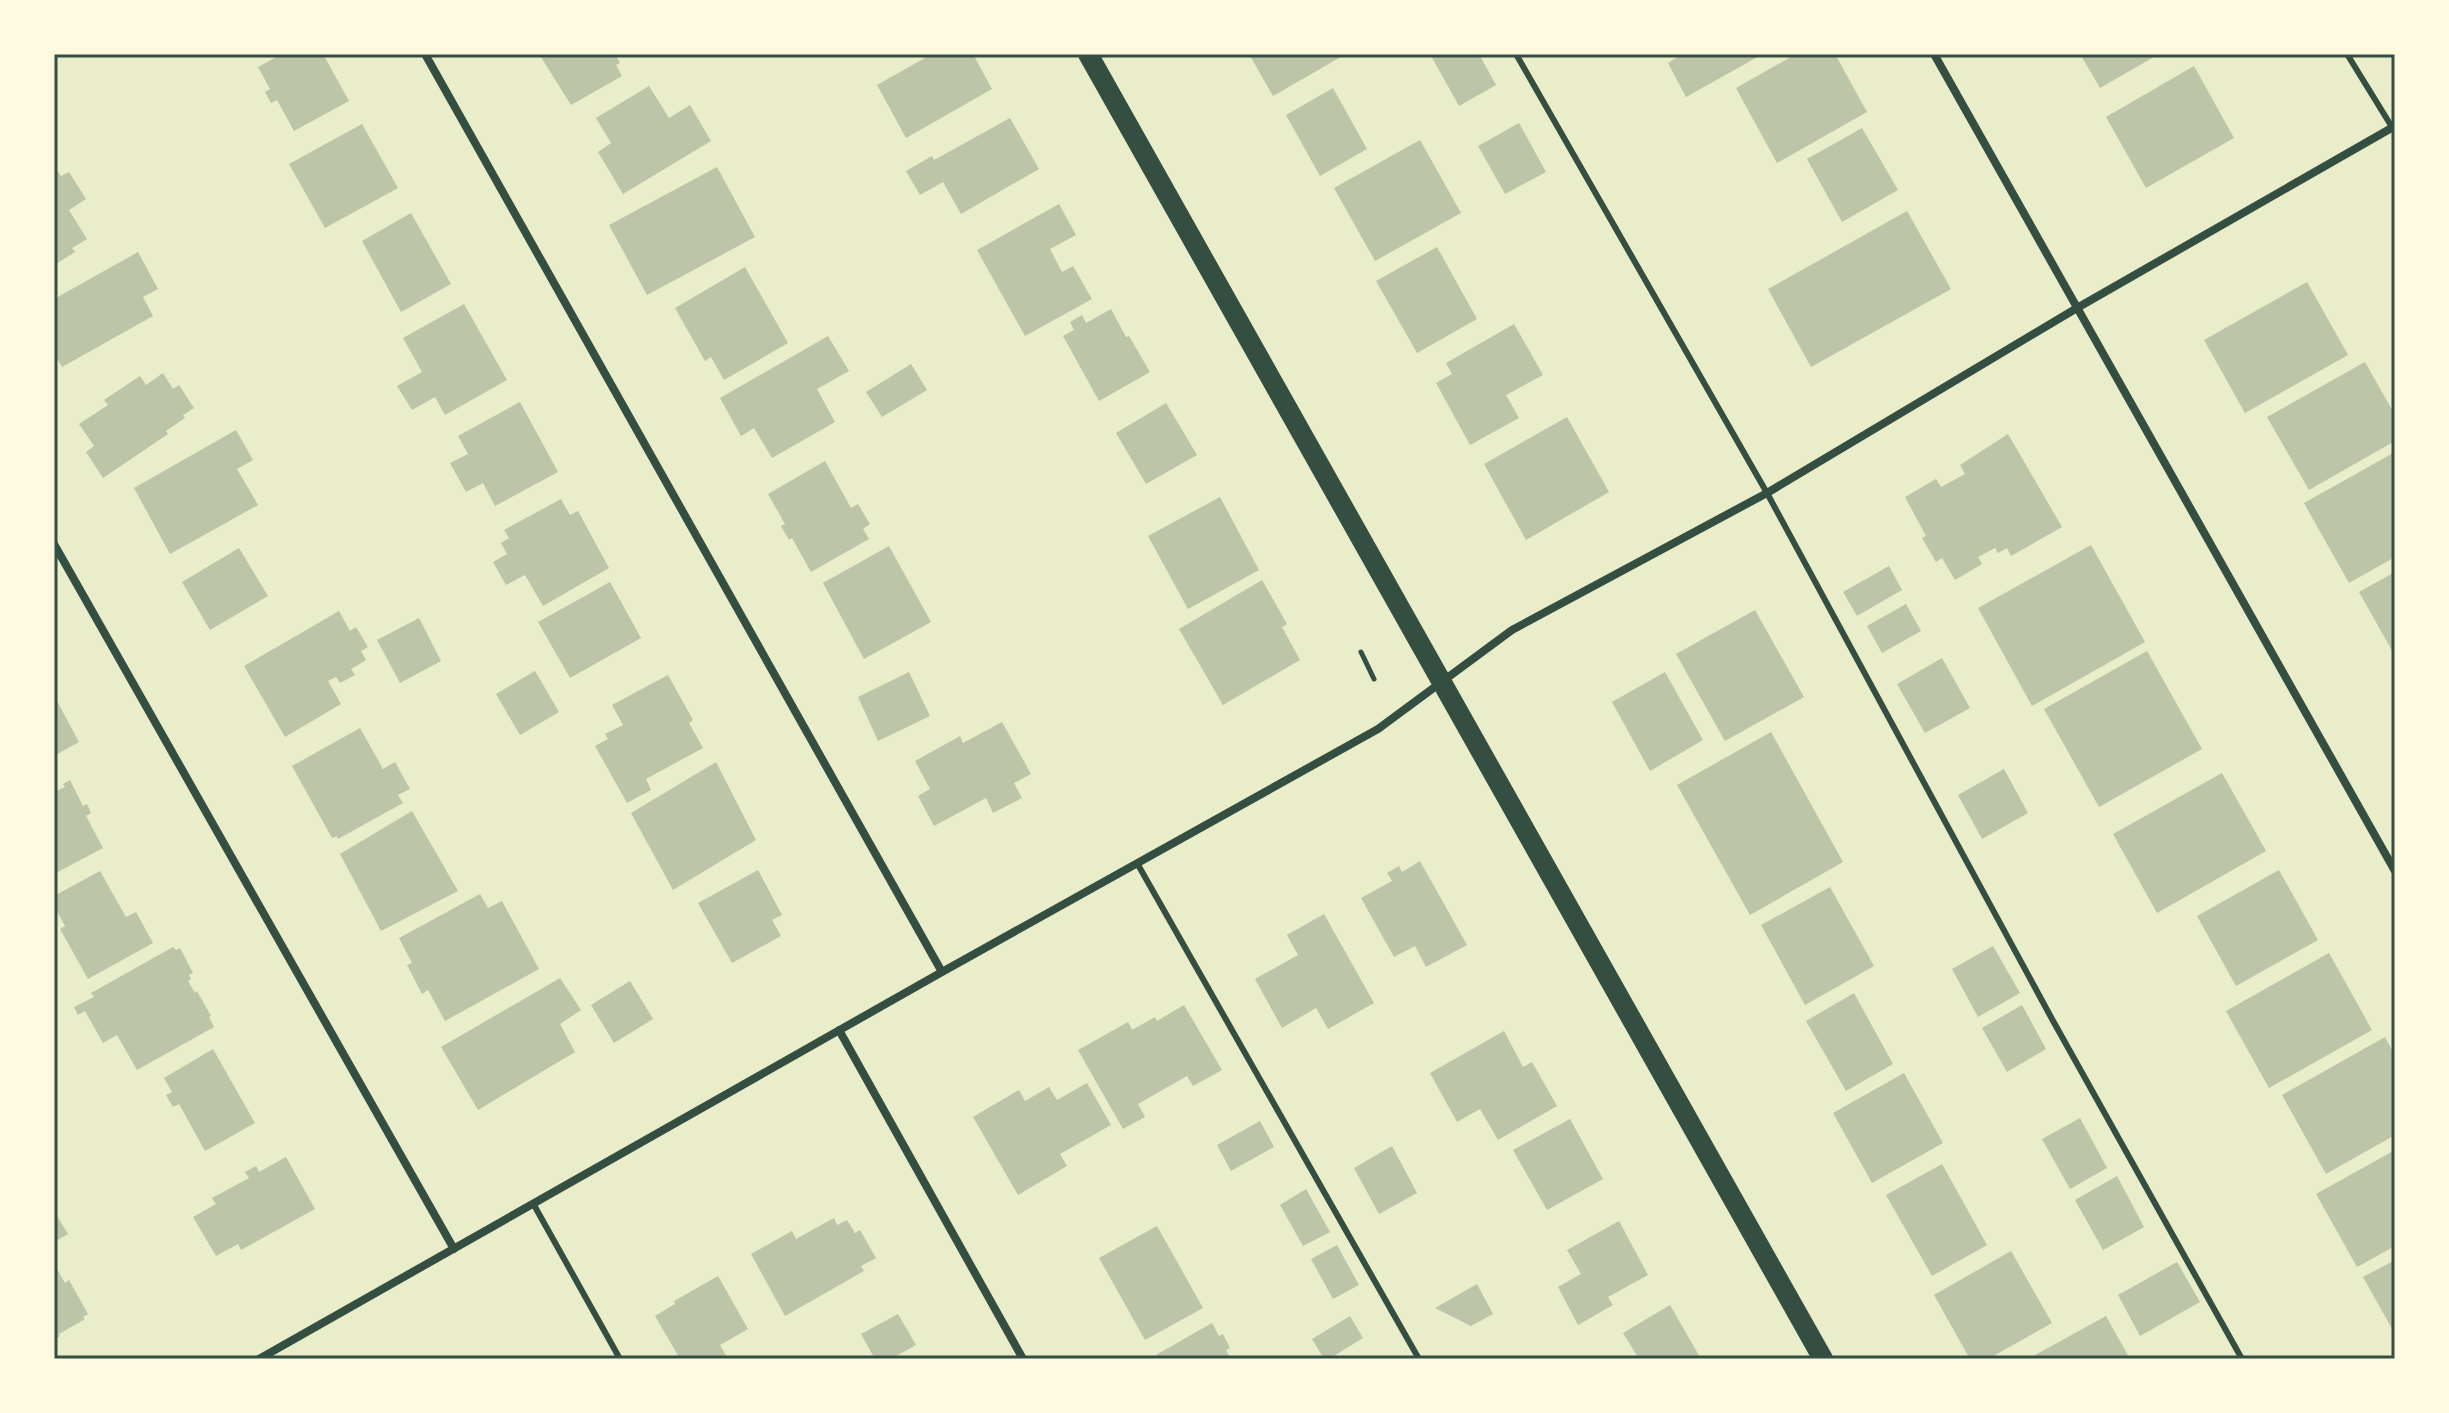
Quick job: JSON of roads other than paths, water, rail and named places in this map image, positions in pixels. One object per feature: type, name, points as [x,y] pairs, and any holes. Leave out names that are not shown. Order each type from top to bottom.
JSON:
[{"type":"main road","points":[[1088,54],[1823,1359]]},
{"type":"street","points":[[425,54],[942,972]]},
{"type":"street","points":[[1934,54],[2395,871]]},
{"type":"street","points":[[259,1359],[1378,729],[1512,630],[1767,493],[2077,308],[2394,129]]},
{"type":"street","points":[[54,544],[454,1249]]},
{"type":"street","points":[[839,1030],[1023,1359]]},
{"type":"lane","points":[[1516,54],[1767,493],[2052,1019],[2242,1359]]},
{"type":"lane","points":[[2347,54],[2394,129]]},
{"type":"lane","points":[[1137,863],[1419,1359]]},
{"type":"lane","points":[[534,1205],[620,1359]]}]
